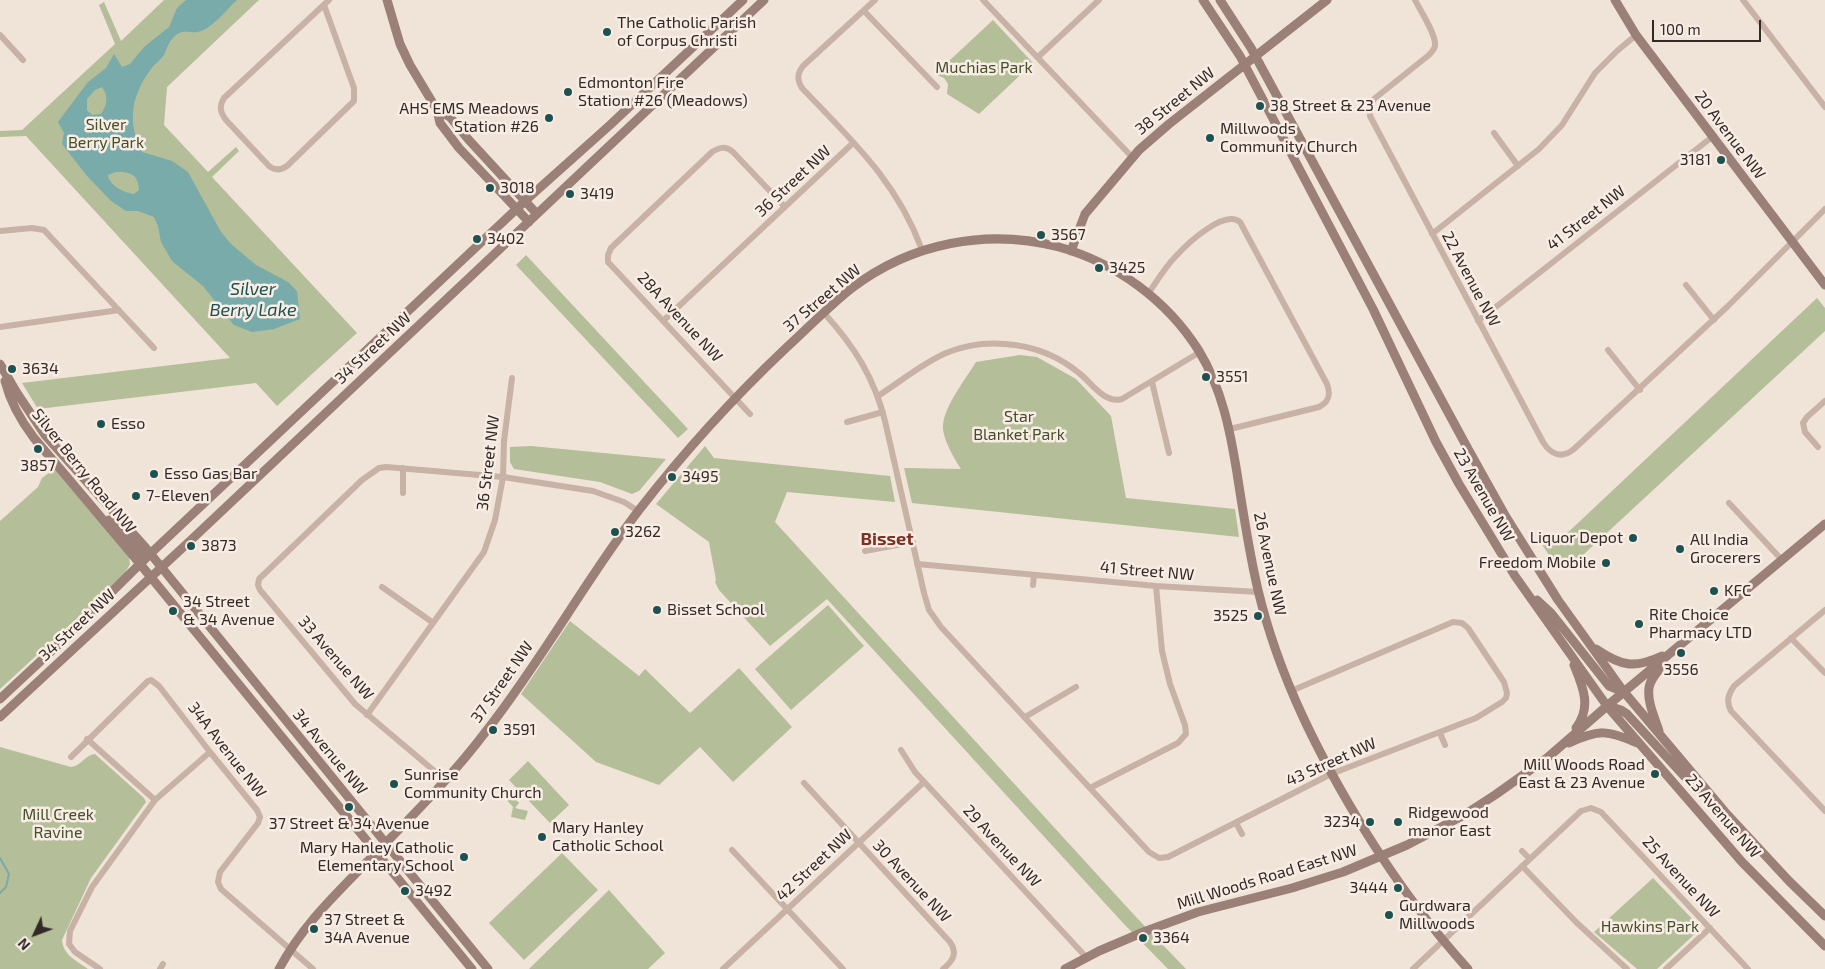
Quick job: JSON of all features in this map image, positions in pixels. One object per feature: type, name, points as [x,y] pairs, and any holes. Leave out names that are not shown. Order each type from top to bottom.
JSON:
[{"type":"main road","points":[[387,0],[404,52],[438,110],[440,123],[516,210],[529,222]]},
{"type":"main road","name":"34 Street NW","points":[[0,698],[59,644],[145,558],[525,201],[743,0]]},
{"type":"main road","name":"34 Street NW","points":[[0,716],[198,534],[764,0]]},
{"type":"main road","name":"23 Avenue NW","points":[[1203,0],[1245,65],[1373,309],[1436,442],[1515,576],[1607,706],[1742,862],[1825,946]]},
{"type":"main road","name":"23 Avenue NW","points":[[1220,0],[1256,56],[1506,517],[1543,577],[1624,692],[1660,736],[1725,812],[1825,916]]},
{"type":"main road","name":"38 Street NW","points":[[1071,251],[1085,214],[1132,157],[1169,124],[1327,0]]},
{"type":"main road","name":"20 Avenue NW","points":[[1614,0],[1636,35],[1825,285]]},
{"type":"main road","points":[[438,110],[450,117],[537,214]]},
{"type":"main road","name":"37 Street NW","points":[[279,969],[303,930],[468,755],[506,705],[638,511],[691,446],[735,398],[824,313],[865,279],[895,262],[922,250],[965,241],[1003,238]]},
{"type":"main road","name":"26 Avenue NW","points":[[1003,238],[1037,242],[1071,251],[1102,263],[1118,272],[1148,294],[1174,318],[1200,352],[1218,391],[1230,429],[1258,592],[1274,645],[1291,691],[1331,774],[1382,856],[1443,941],[1468,969]]},
{"type":"main road","name":"Silver Berry Road NW","points":[[0,365],[36,424],[145,558]]},
{"type":"main road","name":"Silver Berry Road NW","points":[[0,365],[9,393],[27,429],[91,506],[145,558]]},
{"type":"main road","name":"Mill Woods Road East NW","points":[[1065,969],[1146,931],[1198,912],[1299,886],[1382,856],[1434,831],[1479,805],[1560,747],[1825,524]]},
{"type":"main road","name":"34 Avenue NW","points":[[145,558],[161,567],[488,969]]},
{"type":"main road","name":"34 Avenue NW","points":[[145,558],[150,577],[472,969]]},
{"type":"main road","points":[[1515,576],[1550,613],[1609,686],[1624,692]]},
{"type":"main road","points":[[1590,645],[1613,660],[1635,664],[1650,662],[1674,651]]},
{"type":"main road","points":[[1560,747],[1583,719],[1585,697],[1568,650]]},
{"type":"main road","points":[[1660,736],[1651,705],[1649,688],[1653,678],[1674,651]]},
{"type":"main road","points":[[1607,706],[1627,714],[1685,777],[1725,812]]},
{"type":"main road","points":[[1560,747],[1599,732],[1613,733],[1638,744],[1645,750]]},
{"type":"street","points":[[875,0],[803,66],[798,77],[802,88],[882,175],[898,198],[922,250]]},
{"type":"street","points":[[984,0],[1132,157]]},
{"type":"street","points":[[1038,57],[1099,0]]},
{"type":"street","name":"22 Avenue NW","points":[[1415,0],[1433,35],[1436,43],[1434,49],[1430,55],[1374,99],[1369,108],[1371,119],[1543,442],[1550,451],[1559,455],[1571,452],[1640,390]]},
{"type":"street","points":[[1744,0],[1825,107]]},
{"type":"street","points":[[327,2],[343,61],[354,88],[355,97],[352,104],[343,113],[287,166],[278,170],[269,166],[226,120],[221,108],[224,98],[327,2]]},
{"type":"street","points":[[864,11],[936,87]]},
{"type":"street","points":[[0,35],[23,60]]},
{"type":"street","points":[[1432,234],[1518,166],[1556,132],[1595,73],[1617,50],[1636,35]]},
{"type":"street","points":[[1494,133],[1518,166]]},
{"type":"street","name":"41 Street NW","points":[[1478,321],[1712,137]]},
{"type":"street","name":"36 Street NW","points":[[663,321],[854,143]]},
{"type":"street","name":"28A Avenue NW","points":[[735,398],[608,262],[608,255],[611,248],[712,152],[723,147],[733,152],[785,207]]},
{"type":"street","points":[[1608,350],[1640,390],[1714,320],[1825,209]]},
{"type":"street","points":[[1148,294],[1168,265],[1189,243],[1222,221],[1234,218],[1243,227],[1328,384],[1330,392],[1329,400],[1319,407],[1230,429]]},
{"type":"street","points":[[0,231],[32,228],[44,230],[154,348]]},
{"type":"street","points":[[1686,285],[1714,320]]},
{"type":"street","points":[[0,327],[119,310]]},
{"type":"street","points":[[824,313],[851,344],[864,365],[878,396],[917,564],[927,602],[936,621],[1090,788],[1178,744],[1186,734],[1186,725],[1170,684],[1162,651],[1156,586]]},
{"type":"street","points":[[878,396],[944,354],[963,348],[992,343],[1024,346],[1059,359],[1079,372],[1103,395],[1113,400],[1122,399],[1200,352]]},
{"type":"street","name":"36 Street NW","points":[[367,714],[484,552],[495,520],[503,477],[504,441],[512,378]]},
{"type":"street","points":[[1152,382],[1169,453]]},
{"type":"street","points":[[735,398],[750,414]]},
{"type":"street","points":[[1818,447],[1805,432],[1802,423],[1806,417],[1825,401]]},
{"type":"street","points":[[847,422],[883,412]]},
{"type":"street","name":"33 Avenue NW","points":[[403,468],[384,467],[372,472],[362,480],[259,579],[258,585],[260,590],[344,692],[445,780]]},
{"type":"street","points":[[403,493],[403,468],[503,477],[593,490],[624,502],[638,511]]},
{"type":"street","points":[[1729,503],[1782,560]]},
{"type":"street","points":[[866,551],[912,542]]},
{"type":"street","name":"41 Street NW","points":[[917,564],[1156,586],[1258,592]]},
{"type":"street","points":[[1033,585],[1034,575]]},
{"type":"street","points":[[382,587],[432,622]]},
{"type":"street","points":[[1825,610],[1734,686],[1728,699],[1731,711],[1825,811]]},
{"type":"street","name":"43 Street NW","points":[[1090,788],[1149,852],[1159,858],[1168,856],[1331,774],[1440,733],[1486,713],[1502,702],[1506,698],[1507,693],[1504,682],[1468,628],[1462,623],[1452,622],[1291,691]]},
{"type":"street","points":[[1791,638],[1825,673]]},
{"type":"street","name":"34A Avenue NW","points":[[87,739],[151,680],[159,686],[257,810],[260,817],[258,824],[220,872],[218,882],[221,889],[313,969]]},
{"type":"street","points":[[1025,717],[1076,687]]},
{"type":"street","points":[[1440,733],[1445,746]]},
{"type":"street","points":[[71,757],[87,739],[155,800]]},
{"type":"street","name":"29 Avenue NW","points":[[901,750],[913,770],[1086,958]]},
{"type":"street","points":[[100,969],[71,948],[70,932],[92,887],[155,800],[210,752]]},
{"type":"street","name":"42 Street NW","points":[[724,969],[787,908],[924,782]]},
{"type":"street","name":"30 Avenue NW","points":[[804,783],[950,942],[954,955],[950,964],[943,969]]},
{"type":"street","name":"25 Avenue NW","points":[[1530,859],[1581,811],[1591,808],[1601,812],[1748,969]]},
{"type":"street","points":[[1236,823],[1242,834]]},
{"type":"street","points":[[732,850],[843,969]]},
{"type":"street","points":[[1413,969],[1530,859],[1522,851]]},
{"type":"street","points":[[1522,866],[1582,928],[1627,969]]},
{"type":"street","points":[[1666,969],[1710,928]]},
{"type":"green space","name":"Silver Berry Park","points":[[164,0],[259,0],[167,87],[164,125],[208,172],[236,147],[239,151],[212,177],[357,333],[277,406],[256,383],[38,409],[22,383],[230,358],[26,136],[0,137],[0,131],[22,130],[115,44],[99,5],[104,2],[121,41]]},
{"type":"green space","name":"Muchias Park","points":[[993,20],[1033,63],[979,114],[947,94],[948,84],[944,78],[935,74]]},
{"type":"green space","points":[[526,255],[688,429],[678,438],[516,265]]},
{"type":"green space","points":[[1817,298],[1825,308],[1825,331],[1570,567],[1555,564],[1537,537],[1561,539]]},
{"type":"green space","name":"Star Blanket Park","points":[[1020,355],[1037,357],[1076,379],[1111,416],[1126,498],[1235,509],[1239,537],[912,503],[904,468],[961,469],[946,442],[943,425],[951,401],[976,362]]},
{"type":"green space","points":[[531,446],[666,459],[639,491],[632,494],[600,482],[514,469],[510,462],[510,447]]},
{"type":"green space","points":[[705,446],[714,458],[890,476],[895,502],[787,492],[775,522],[1136,917],[1186,969],[1168,969],[1123,923],[827,599],[770,646],[719,590],[715,582],[709,542],[656,504]]},
{"type":"green space","points":[[54,469],[129,557],[130,564],[124,575],[0,689],[0,521],[38,487],[42,478]]},
{"type":"green space","points":[[828,605],[864,646],[791,710],[755,669]]},
{"type":"green space","points":[[570,621],[639,676],[645,669],[690,713],[739,668],[792,727],[733,782],[700,747],[659,785],[596,762],[521,694]]},
{"type":"green space","name":"Mill Creek Ravine","points":[[0,747],[71,767],[78,765],[88,756],[95,754],[144,798],[146,802],[91,878],[62,940],[68,954],[88,969],[0,969]]},
{"type":"green space","points":[[528,761],[569,805],[550,823],[509,780]]},
{"type":"green space","points":[[509,791],[519,803],[515,808],[528,811],[525,820],[511,817],[513,807],[503,796]]},
{"type":"green space","points":[[562,853],[598,890],[524,960],[489,923]]},
{"type":"green space","name":"Hawkins Park","points":[[1653,878],[1699,926],[1699,930],[1657,969],[1637,969],[1594,932]]},
{"type":"green space","points":[[609,890],[665,953],[648,969],[529,969]]},
{"type":"water","name":"Silver Berry Lake","points":[[186,0],[237,0],[209,27],[198,32],[181,32],[171,40],[164,55],[152,67],[144,79],[135,99],[133,120],[137,141],[142,152],[172,161],[188,172],[221,232],[231,244],[256,265],[288,282],[297,291],[300,319],[274,329],[252,332],[234,325],[203,286],[172,261],[161,242],[154,217],[138,211],[126,211],[111,201],[87,176],[62,144],[64,133],[58,122],[88,82],[106,68],[114,54],[122,67],[130,64],[144,47],[169,27],[177,8]],"holes":[[[102,87],[106,97],[105,107],[101,114],[92,115],[87,110],[87,99],[95,90]],[[116,172],[133,175],[137,180],[139,190],[134,194],[114,185],[108,175]]]},
{"type":"waterway","points":[[0,858],[9,874],[6,887],[0,893]]},
{"type":"place","name":"The Catholic Parish of Corpus Christi","points":[[607,32]]},
{"type":"place","name":"Edmonton Fire Station #26 (Meadows)","points":[[568,92]]},
{"type":"place","name":"38 Street & 23 Avenue","points":[[1260,106]]},
{"type":"place","name":"AHS EMS Meadows Station #26","points":[[549,118]]},
{"type":"place","name":"Millwoods Community Church","points":[[1210,138]]},
{"type":"place","name":"3181","points":[[1721,160]]},
{"type":"place","name":"3018","points":[[490,188]]},
{"type":"place","name":"3419","points":[[570,194]]},
{"type":"place","name":"3567","points":[[1041,235]]},
{"type":"place","name":"3402","points":[[477,239]]},
{"type":"place","name":"3425","points":[[1099,268]]},
{"type":"place","name":"3634","points":[[12,369]]},
{"type":"place","name":"3551","points":[[1206,377]]},
{"type":"place","name":"Esso","points":[[101,424]]},
{"type":"place","name":"3857","points":[[38,449]]},
{"type":"place","name":"Esso Gas Bar","points":[[154,474]]},
{"type":"place","name":"3495","points":[[672,477]]},
{"type":"place","name":"7-Eleven","points":[[136,496]]},
{"type":"place","name":"3262","points":[[615,532]]},
{"type":"place","name":"Liquor Depot","points":[[1633,538]]},
{"type":"place","name":"3873","points":[[191,546]]},
{"type":"place","name":"All India Grocerers","points":[[1680,549]]},
{"type":"place","name":"Freedom Mobile","points":[[1606,563]]},
{"type":"place","name":"KFC","points":[[1714,591]]},
{"type":"place","name":"Bisset School","points":[[657,610]]},
{"type":"place","name":"34 Street & 34 Avenue","points":[[173,611]]},
{"type":"place","name":"3525","points":[[1258,616]]},
{"type":"place","name":"Rite Choice Pharmacy LTD","points":[[1639,624]]},
{"type":"place","name":"3556","points":[[1681,653]]},
{"type":"place","name":"3591","points":[[493,730]]},
{"type":"place","name":"Mill Woods Road East & 23 Avenue","points":[[1655,774]]},
{"type":"place","name":"Sunrise Community Church","points":[[394,784]]},
{"type":"place","name":"37 Street & 34 Avenue","points":[[349,807]]},
{"type":"place","name":"3234","points":[[1370,822]]},
{"type":"place","name":"Ridgewood manor East","points":[[1398,822]]},
{"type":"place","name":"Mary Hanley Catholic School","points":[[542,837]]},
{"type":"place","name":"Mary Hanley Catholic Elementary School","points":[[464,857]]},
{"type":"place","name":"3444","points":[[1398,888]]},
{"type":"place","name":"3492","points":[[405,891]]},
{"type":"place","name":"Gurdwara Millwoods","points":[[1389,915]]},
{"type":"place","name":"37 Street & 34A Avenue","points":[[314,929]]},
{"type":"place","name":"3364","points":[[1143,938]]},
{"type":"district","name":"Bisset","points":[[887,539]]}]
